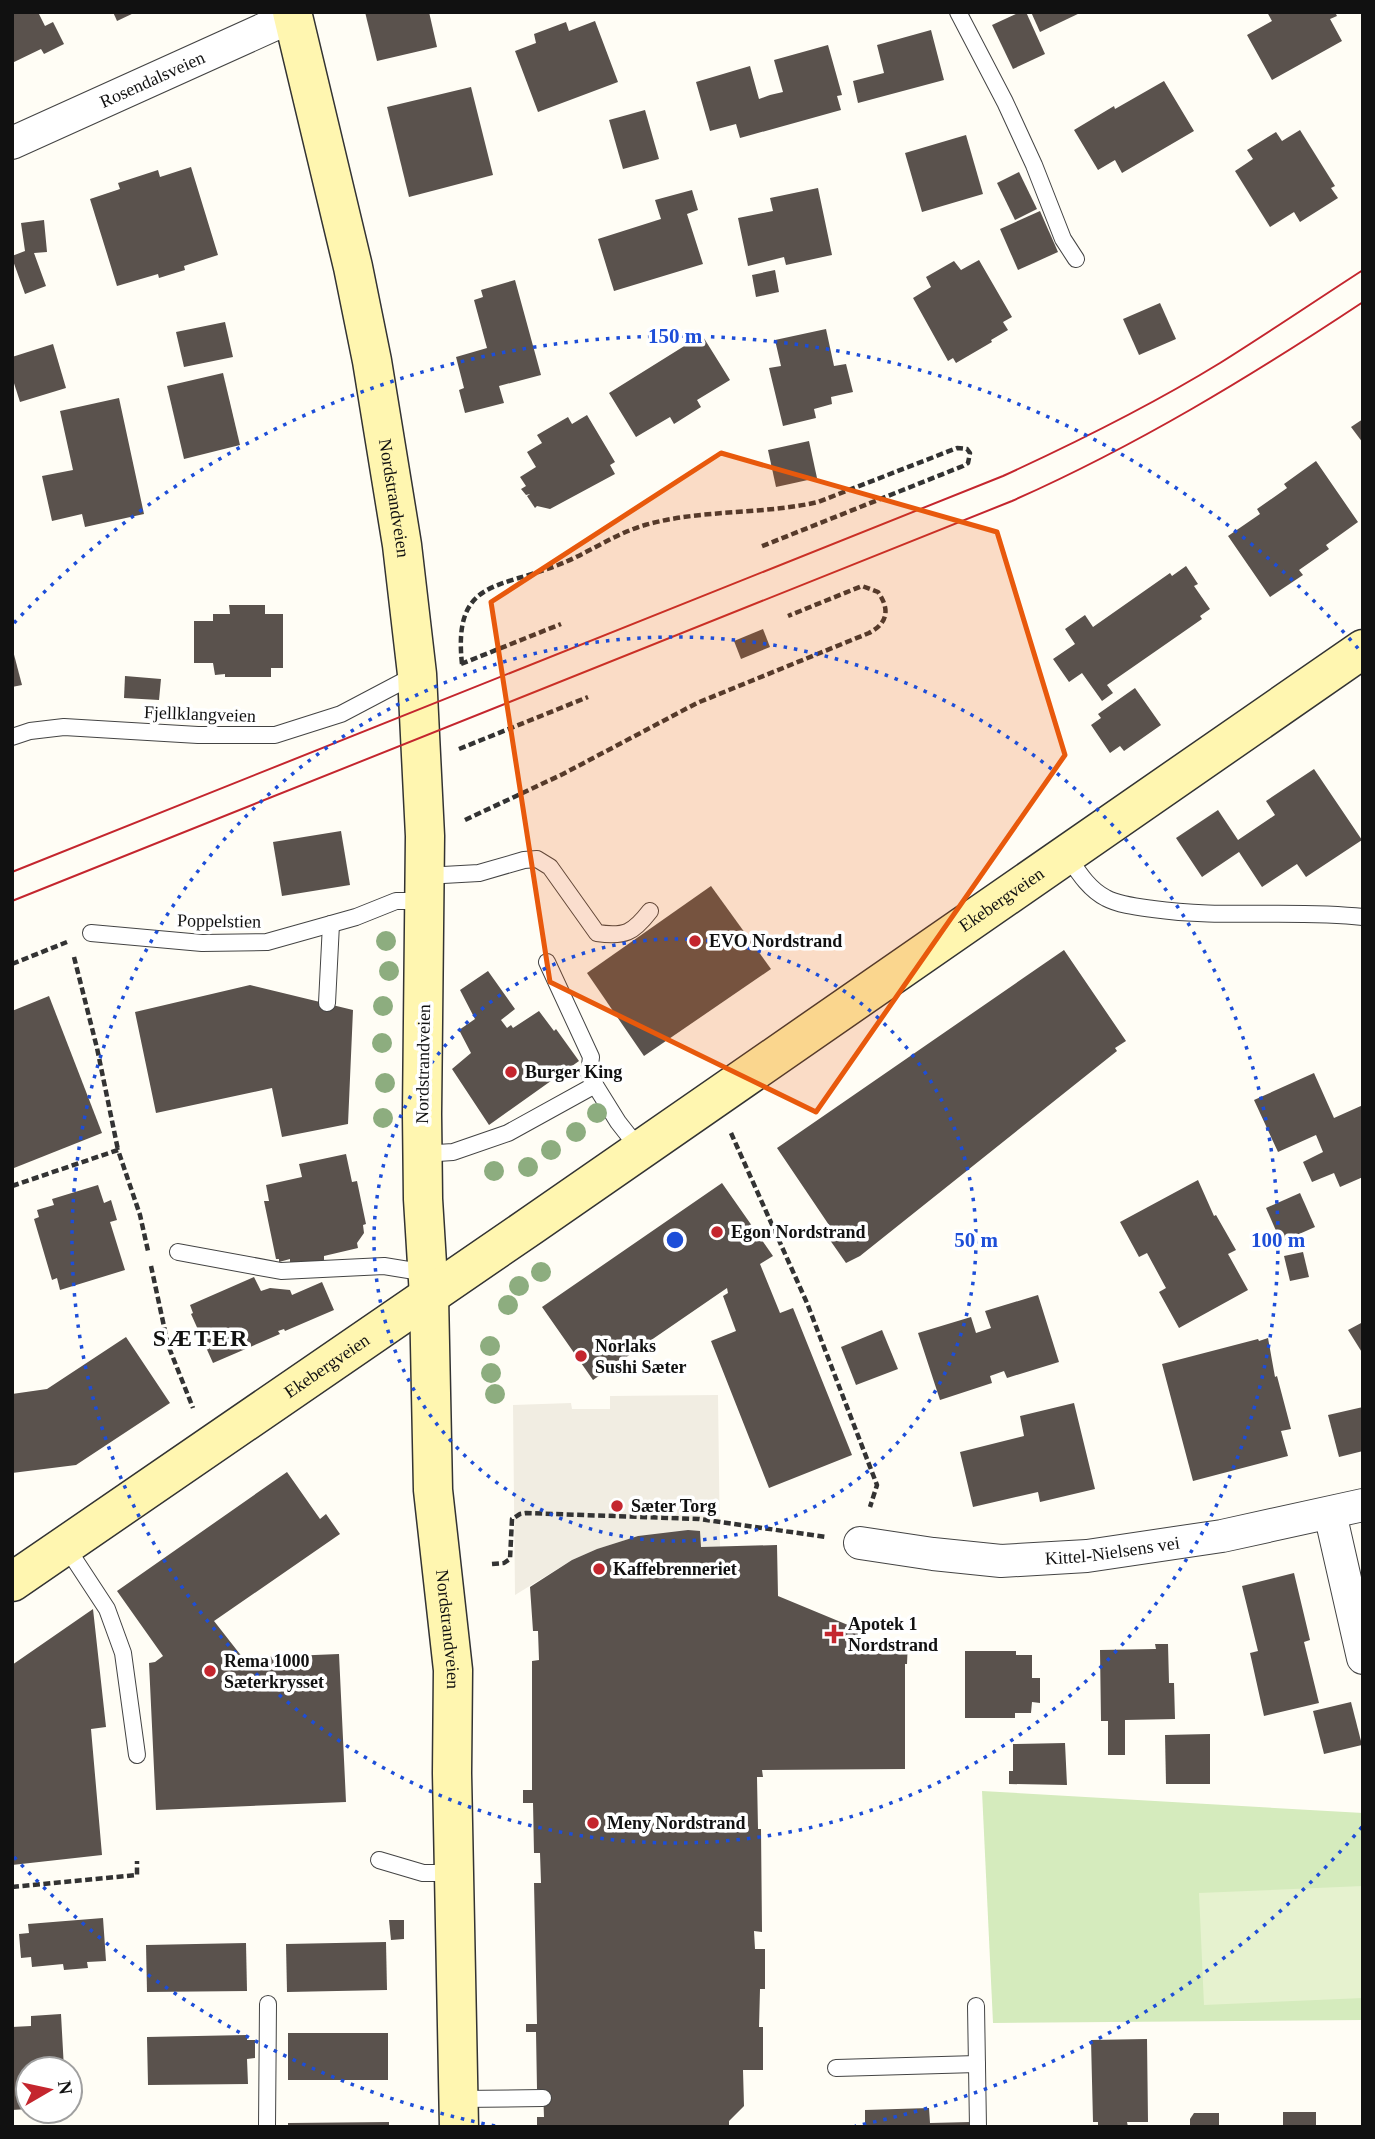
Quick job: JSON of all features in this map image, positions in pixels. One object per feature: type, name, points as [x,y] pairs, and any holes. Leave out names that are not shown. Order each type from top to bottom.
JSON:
[{"type":"main road","name":"Nordstrandveien","points":[[292,14],[353,267],[372,361],[402,545],[417,674],[425,888],[422,1154],[433,1490],[453,1670],[459,2113]]},
{"type":"main road","name":"Ekebergveien","points":[[12,1582],[428,1284],[640,1150],[1363,649]]},
{"type":"street","name":"Rosendalsveien","points":[[12,144],[292,14]]},
{"type":"street","name":"Kittel-Nielsens vei","points":[[860,1543],[1001,1561],[1074,1557],[1222,1536],[1363,1505]]},
{"type":"street","points":[[1330,1513],[1363,1658]]},
{"type":"lane","points":[[958,12],[1017,127],[1063,239],[1076,259]]},
{"type":"lane","name":"Fjellklangveien","points":[[12,737],[64,727],[198,735],[275,735],[341,714],[417,674]]},
{"type":"lane","points":[[1066,855],[1089,886],[1106,898],[1135,906],[1182,913],[1291,913],[1363,918]]},
{"type":"lane","name":"Poppelstien","points":[[91,933],[202,943],[267,942],[356,917],[425,888],[524,860],[537,859],[550,867],[597,933],[617,936],[638,926],[650,911]]},
{"type":"lane","points":[[327,1003],[331,924]]},
{"type":"lane","points":[[547,962],[591,1057],[589,1074],[640,1150]]},
{"type":"lane","points":[[422,1154],[453,1152],[508,1133],[595,1086]]},
{"type":"lane","points":[[178,1252],[281,1271],[384,1266],[428,1284]]},
{"type":"lane","points":[[65,1545],[107,1608],[123,1653],[137,1755]]},
{"type":"lane","points":[[379,1860],[424,1873],[454,1873]]},
{"type":"lane","points":[[267,2127],[268,2004]]},
{"type":"lane","points":[[976,2006],[978,2127]]},
{"type":"lane","points":[[836,2068],[977,2064]]},
{"type":"lane","points":[[459,2113],[543,2098]]},
{"type":"path","points":[[462,664],[459,640],[466,611],[482,592],[499,583],[562,564],[643,526],[675,519],[808,504],[957,448],[967,449],[970,453],[968,463],[963,466],[760,547]]},
{"type":"path","points":[[455,825],[563,774],[697,702],[869,633],[878,628],[887,614],[886,606],[878,592],[862,586],[788,616]]},
{"type":"path","points":[[470,661],[561,624]]},
{"type":"path","points":[[451,752],[588,697]]},
{"type":"path","points":[[12,964],[71,941],[118,1150],[140,1214],[168,1345],[194,1410]]},
{"type":"path","points":[[492,1564],[504,1563],[510,1559],[512,1519],[526,1513],[699,1518],[860,1543],[877,1486],[812,1315],[731,1133]]},
{"type":"path","points":[[12,1186],[118,1150]]},
{"type":"path","points":[[12,1887],[138,1875],[137,1861]]},
{"type":"highlighted area","points":[[721,453],[997,532],[1065,755],[816,1112],[550,982],[491,602]]},
{"type":"green space","points":[[982,1791],[1363,1813],[1363,2020],[993,2023]]},
{"type":"green space","points":[[1363,1886],[1363,1998],[1204,2005],[1199,1893]]},
{"type":"shaded area","name":"Sæter Torg","points":[[718,1395],[720,1547],[701,1547],[700,1531],[638,1536],[572,1560],[515,1595],[513,1405],[571,1403],[572,1409],[610,1409],[610,1396]]},
{"type":"building","points":[[12,12],[38,12],[45,26],[53,22],[64,44],[44,54],[41,49],[12,63]]},
{"type":"building","points":[[113,12],[136,12],[117,21]]},
{"type":"building","points":[[365,12],[429,12],[437,47],[377,61]]},
{"type":"building","points":[[1020,12],[1026,12],[1045,54],[1013,69],[992,25]]},
{"type":"building","points":[[1031,12],[1082,12],[1040,32]]},
{"type":"building","points":[[1267,12],[1335,12],[1337,16],[1330,19],[1342,41],[1272,80],[1247,35],[1272,21]]},
{"type":"building","points":[[595,21],[618,82],[538,112],[515,51],[536,43],[534,34],[566,22],[569,31]]},
{"type":"building","points":[[931,30],[944,80],[858,103],[853,81],[884,73],[877,45]]},
{"type":"building","points":[[828,45],[842,95],[837,96],[841,110],[740,138],[736,124],[710,131],[696,82],[750,66],[759,99],[783,92],[774,60]]},
{"type":"building","points":[[1164,81],[1194,131],[1122,173],[1115,160],[1098,170],[1074,130]]},
{"type":"building","points":[[471,87],[493,175],[409,197],[387,107]]},
{"type":"building","points":[[645,110],[659,159],[623,169],[609,120]]},
{"type":"building","points":[[1300,130],[1335,186],[1331,188],[1338,198],[1300,222],[1294,212],[1270,227],[1235,171],[1253,159],[1247,150],[1276,132],[1282,141]]},
{"type":"building","points":[[966,135],[983,194],[922,212],[905,153]]},
{"type":"building","points":[[191,167],[218,255],[184,266],[185,270],[159,278],[158,274],[117,286],[90,199],[120,189],[118,183],[158,170],[160,177]]},
{"type":"building","points":[[1019,172],[1037,209],[1015,220],[997,183]]},
{"type":"building","points":[[818,188],[832,255],[786,265],[784,257],[748,266],[738,218],[773,211],[770,198]]},
{"type":"building","points":[[692,190],[698,210],[687,214],[703,264],[614,291],[598,239],[661,219],[655,200]]},
{"type":"building","points":[[1040,211],[1058,252],[1018,270],[1000,229]]},
{"type":"building","points":[[44,220],[47,252],[34,253],[46,286],[25,294],[12,256],[25,251],[21,223]]},
{"type":"building","points":[[979,260],[1012,317],[1003,322],[1008,330],[991,340],[992,342],[956,363],[953,358],[948,361],[913,298],[931,287],[926,277],[954,261],[961,270]]},
{"type":"building","points":[[775,270],[779,292],[756,297],[752,275]]},
{"type":"building","points":[[515,280],[541,375],[499,386],[504,403],[465,413],[459,390],[464,388],[456,357],[487,348],[474,300],[483,297],[481,290]]},
{"type":"building","points":[[1160,303],[1176,339],[1139,355],[1123,319]]},
{"type":"building","points":[[225,322],[233,357],[184,367],[176,332]]},
{"type":"building","points":[[826,329],[834,366],[846,364],[853,392],[831,397],[832,404],[814,409],[816,418],[783,426],[769,368],[781,366],[775,340]]},
{"type":"building","points":[[702,335],[730,380],[697,400],[701,407],[674,424],[670,417],[636,437],[609,393]]},
{"type":"building","points":[[53,344],[66,388],[20,402],[12,377],[12,357]]},
{"type":"building","points":[[223,373],[240,445],[184,459],[167,386]]},
{"type":"building","points":[[119,398],[144,514],[85,527],[82,514],[52,521],[42,476],[73,470],[60,411]]},
{"type":"building","points":[[587,415],[615,462],[610,465],[615,474],[550,509],[537,506],[535,508],[527,496],[530,494],[526,495],[521,489],[526,486],[520,477],[536,467],[527,452],[542,443],[537,435],[568,417],[572,424]]},
{"type":"building","points":[[1363,419],[1363,443],[1351,427]]},
{"type":"building","points":[[809,441],[817,478],[776,487],[768,450]]},
{"type":"building","points":[[1316,461],[1358,522],[1326,545],[1329,549],[1299,570],[1303,575],[1270,597],[1228,536],[1260,514],[1257,509],[1287,488],[1284,484]]},
{"type":"building","points":[[1186,566],[1198,584],[1194,586],[1210,609],[1200,616],[1202,619],[1107,685],[1113,693],[1102,701],[1082,673],[1069,682],[1053,659],[1075,644],[1065,629],[1085,615],[1093,627],[1170,573],[1172,576]]},
{"type":"building","points":[[229,605],[265,605],[265,614],[283,614],[283,668],[271,668],[271,677],[225,677],[225,674],[215,675],[213,663],[194,663],[194,621],[213,621],[213,614],[230,614]]},
{"type":"building","points":[[763,629],[770,647],[741,659],[734,641]]},
{"type":"building","points":[[12,647],[22,685],[12,687]]},
{"type":"building","points":[[125,676],[161,679],[159,700],[124,698]]},
{"type":"building","points":[[1135,688],[1161,725],[1124,751],[1120,746],[1110,753],[1091,725],[1101,718],[1098,714]]},
{"type":"building","points":[[1314,769],[1362,840],[1306,877],[1297,864],[1262,887],[1239,852],[1202,877],[1176,838],[1218,810],[1238,840],[1275,815],[1266,801]]},
{"type":"building","points":[[341,831],[350,885],[282,896],[273,842]]},
{"type":"building","points":[[711,886],[771,969],[644,1056],[587,973]]},
{"type":"building","points":[[1064,950],[1126,1041],[1115,1048],[1117,1051],[860,1256],[846,1263],[825,1233],[831,1228],[777,1148]]},
{"type":"building","points":[[488,971],[515,1009],[501,1020],[507,1028],[511,1025],[513,1028],[539,1011],[579,1061],[489,1125],[452,1069],[471,1053],[459,1030],[475,1019],[460,990]]},
{"type":"building","points":[[250,985],[353,1010],[348,1124],[282,1137],[272,1088],[156,1113],[135,1012]]},
{"type":"building","points":[[49,996],[102,1133],[14,1168],[12,1011]]},
{"type":"building","points":[[1314,1073],[1334,1118],[1363,1105],[1363,1177],[1340,1187],[1334,1173],[1312,1182],[1303,1162],[1323,1152],[1316,1135],[1278,1152],[1254,1100]]},
{"type":"building","points":[[346,1154],[352,1182],[357,1181],[366,1224],[363,1225],[364,1233],[357,1243],[358,1248],[324,1256],[324,1260],[309,1263],[290,1265],[290,1259],[279,1262],[279,1259],[276,1259],[264,1201],[269,1201],[266,1185],[302,1177],[299,1164]]},
{"type":"building","points":[[1198,1180],[1214,1216],[1216,1215],[1236,1250],[1228,1254],[1248,1290],[1179,1328],[1159,1292],[1166,1288],[1147,1253],[1139,1257],[1120,1222]]},
{"type":"building","points":[[722,1183],[773,1256],[760,1264],[780,1313],[793,1308],[852,1455],[769,1488],[711,1341],[736,1331],[723,1296],[728,1293],[727,1288],[593,1380],[542,1307]]},
{"type":"building","points":[[98,1185],[104,1203],[111,1200],[117,1220],[110,1222],[125,1270],[60,1290],[57,1278],[52,1280],[34,1219],[39,1217],[37,1210],[54,1205],[52,1199]]},
{"type":"building","points":[[1300,1193],[1315,1227],[1281,1242],[1266,1208]]},
{"type":"building","points":[[1303,1252],[1309,1277],[1290,1281],[1284,1256]]},
{"type":"building","points":[[254,1277],[261,1291],[270,1288],[290,1290],[292,1295],[322,1282],[334,1310],[285,1331],[278,1331],[280,1334],[213,1363],[191,1314],[190,1305]]},
{"type":"building","points":[[1038,1295],[1059,1362],[1007,1378],[1004,1371],[990,1376],[992,1383],[940,1400],[918,1333],[971,1317],[976,1333],[991,1328],[985,1311]]},
{"type":"building","points":[[1363,1322],[1363,1354],[1348,1330]]},
{"type":"building","points":[[882,1330],[898,1369],[856,1385],[841,1347]]},
{"type":"building","points":[[126,1337],[170,1403],[76,1465],[12,1473],[12,1394],[47,1389]]},
{"type":"building","points":[[1268,1338],[1275,1377],[1277,1376],[1291,1429],[1281,1431],[1288,1456],[1193,1481],[1162,1364]]},
{"type":"building","points":[[1074,1403],[1095,1489],[1040,1502],[1038,1492],[973,1507],[960,1452],[1024,1436],[1020,1416]]},
{"type":"building","points":[[1363,1407],[1363,1451],[1339,1457],[1328,1415]]},
{"type":"building","points":[[287,1472],[320,1519],[326,1514],[340,1534],[214,1621],[243,1658],[339,1654],[346,1802],[156,1810],[149,1663],[163,1656],[117,1591]]},
{"type":"building","points":[[700,1531],[701,1547],[777,1545],[778,1596],[860,1630],[860,1640],[908,1640],[905,1664],[905,1769],[762,1770],[763,1777],[757,1777],[758,1829],[761,1829],[762,1932],[754,1931],[755,1949],[765,1949],[765,1989],[760,1989],[759,2027],[763,2027],[763,2070],[743,2070],[744,2106],[729,2121],[729,2127],[537,2127],[537,2117],[544,2117],[543,2089],[537,2089],[536,2032],[526,2032],[526,2024],[537,2024],[534,1883],[541,1883],[540,1853],[534,1853],[533,1803],[523,1803],[523,1790],[532,1790],[532,1661],[539,1660],[538,1631],[533,1631],[530,1587],[572,1560],[597,1549],[638,1536]]},
{"type":"building","points":[[1294,1573],[1310,1640],[1304,1642],[1319,1703],[1264,1716],[1250,1653],[1258,1651],[1242,1586]]},
{"type":"building","points":[[93,1609],[106,1727],[91,1729],[102,1855],[12,1865],[12,1665]]},
{"type":"building","points":[[1155,1644],[1168,1644],[1169,1683],[1174,1683],[1175,1719],[1125,1720],[1125,1755],[1108,1755],[1108,1721],[1101,1721],[1100,1650],[1156,1649]]},
{"type":"building","points":[[965,1651],[1016,1651],[1016,1655],[1032,1655],[1032,1678],[1040,1678],[1040,1703],[1032,1702],[1031,1713],[1015,1713],[1015,1718],[965,1718]]},
{"type":"building","points":[[1351,1702],[1362,1745],[1324,1754],[1313,1711]]},
{"type":"building","points":[[1210,1734],[1210,1784],[1166,1784],[1165,1735]]},
{"type":"building","points":[[1065,1743],[1067,1785],[1009,1784],[1009,1771],[1013,1771],[1013,1744]]},
{"type":"building","points":[[103,1918],[106,1961],[87,1962],[88,1968],[64,1970],[63,1964],[32,1967],[31,1957],[21,1958],[19,1934],[29,1933],[28,1924]]},
{"type":"building","points":[[389,1920],[404,1920],[404,1939],[391,1940]]},
{"type":"building","points":[[386,1942],[387,1990],[287,1992],[286,1944]]},
{"type":"building","points":[[246,1943],[247,1991],[147,1992],[146,1945]]},
{"type":"building","points":[[61,2014],[63,2055],[14,2055],[12,2110],[12,2027],[31,2026],[31,2016]]},
{"type":"building","points":[[288,2033],[388,2033],[388,2080],[288,2080]]},
{"type":"building","points":[[247,2035],[247,2040],[255,2040],[255,2058],[247,2059],[248,2084],[148,2085],[147,2037]]},
{"type":"building","points":[[1147,2039],[1148,2122],[1127,2122],[1128,2127],[1098,2127],[1098,2122],[1093,2122],[1091,2040]]},
{"type":"building","points":[[929,2108],[930,2123],[970,2122],[970,2127],[865,2127],[865,2110]]},
{"type":"building","points":[[1283,2112],[1316,2112],[1316,2127],[1283,2127]]},
{"type":"building","points":[[1194,2113],[1219,2113],[1219,2127],[1190,2127],[1190,2119]]},
{"type":"building","points":[[389,2122],[389,2127],[288,2127],[288,2123]]},
{"type":"tram line","points":[[12,872],[1003,476],[1113,423],[1194,379],[1363,270]]},
{"type":"tram line","points":[[12,901],[1012,501],[1148,434],[1278,357],[1363,302]]},
{"type":"place","name":"EVO Nordstrand","points":[[695,941]]},
{"type":"place","name":"Burger King","points":[[511,1072]]},
{"type":"place","name":"Egon Nordstrand","points":[[717,1232]]},
{"type":"place","name":"Norlaks Sushi Sæter","points":[[581,1356]]},
{"type":"place","name":"Sæter Torg","points":[[617,1506]]},
{"type":"place","name":"Kaffebrenneriet","points":[[599,1569]]},
{"type":"place","name":"Apotek 1 Nordstrand","points":[[834,1634]]},
{"type":"place","name":"Rema 1000 Sæterkrysset","points":[[210,1671]]},
{"type":"place","name":"Meny Nordstrand","points":[[593,1823]]},
{"type":"district","name":"SÆTER","points":[[201,1338]]}]
